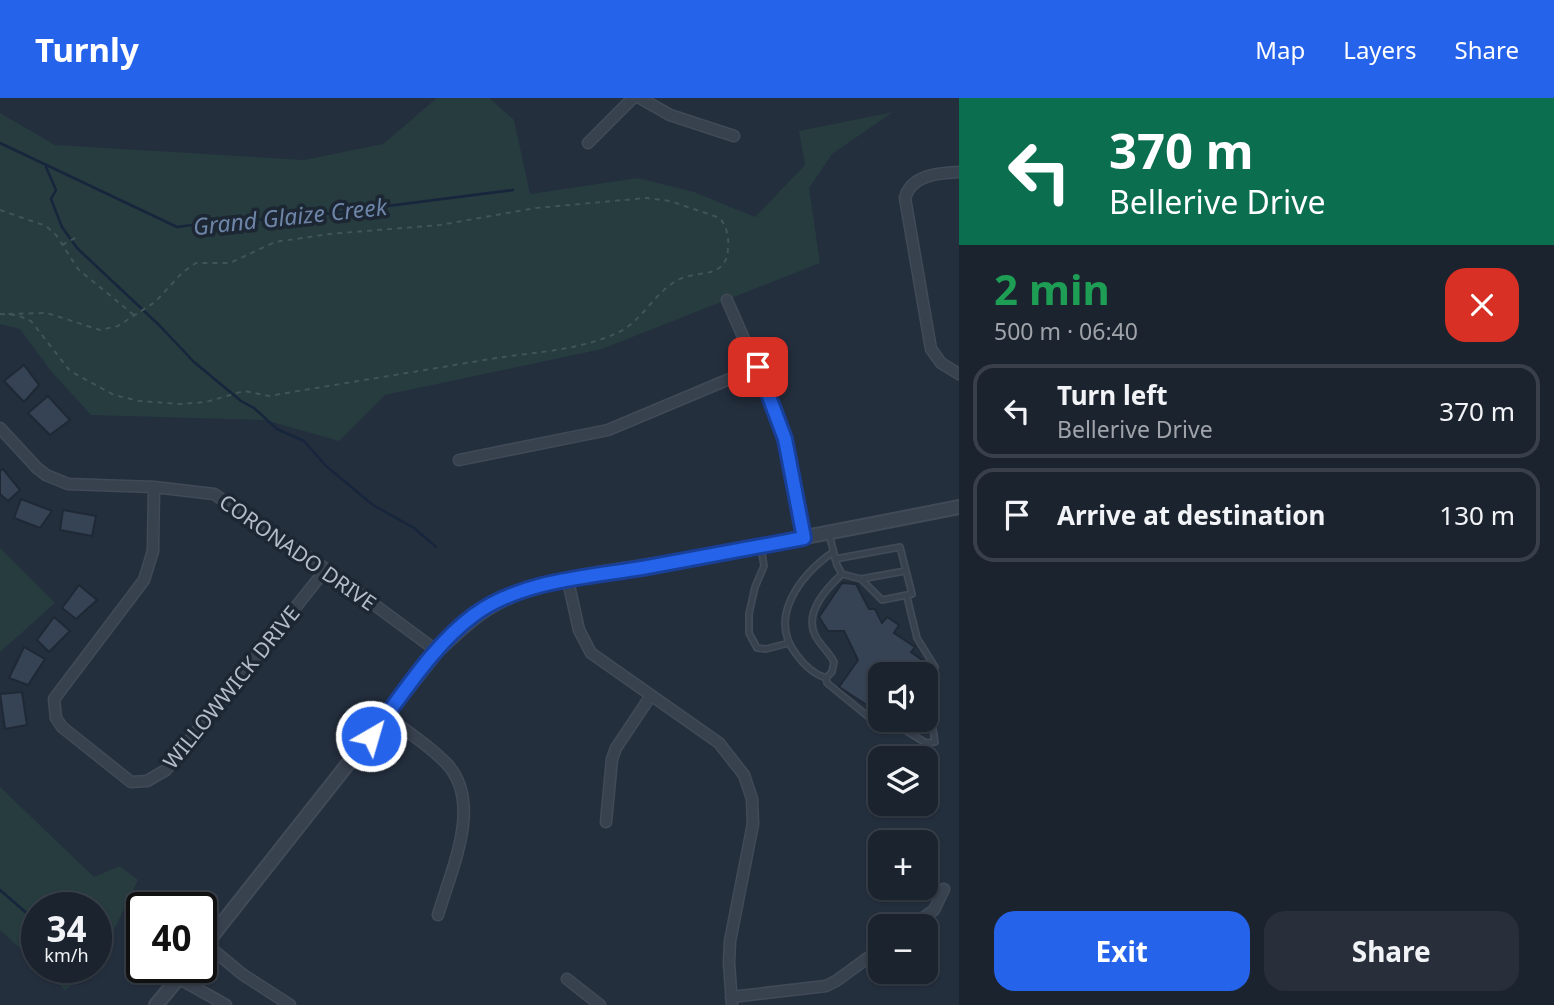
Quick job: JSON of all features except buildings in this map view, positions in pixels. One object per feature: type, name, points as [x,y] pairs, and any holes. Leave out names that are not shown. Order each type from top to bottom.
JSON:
[{"type":"street","points":[[588,142],[633,98]]},
{"type":"street","points":[[640,98],[670,115],[734,136]]},
{"type":"street","points":[[959,172],[918,179],[907,191],[905,198],[931,349],[941,363],[959,374]]},
{"type":"street","points":[[727,300],[758,367],[785,439],[804,538]]},
{"type":"street","points":[[459,460],[608,430],[758,367]]},
{"type":"street","name":"CORONADO DRIVE","points":[[0,428],[37,468],[58,481],[81,486],[154,487],[214,494],[326,569],[437,651]]},
{"type":"street","name":"WILLOWWICK DRIVE","points":[[154,487],[153,551],[144,580],[54,699],[56,718],[62,727],[131,782],[139,783],[158,777],[185,748],[326,569]]},
{"type":"street","points":[[217,931],[437,651],[473,616],[485,609],[524,591],[568,581],[959,507]]},
{"type":"street","points":[[568,581],[579,630],[591,653],[650,697],[706,733],[729,753],[744,775],[752,799],[751,840],[730,942],[732,1001],[826,986],[868,958]]},
{"type":"street","points":[[606,822],[612,759],[616,748],[650,697]]},
{"type":"street","points":[[387,716],[446,762],[463,791],[465,814],[438,915]]},
{"type":"street","points":[[928,914],[934,910],[944,889]]},
{"type":"street","points":[[217,956],[290,1005]]},
{"type":"street","points":[[567,979],[600,1005]]},
{"type":"street","points":[[156,1005],[175,983]]},
{"type":"street","points":[[196,983],[226,1005]]},
{"type":"lane","points":[[829,533],[835,559],[842,574]]},
{"type":"lane","points":[[761,546],[764,566],[752,596],[749,633],[757,648],[766,649],[789,643]]},
{"type":"lane","points":[[835,559],[900,547],[912,594],[883,600],[861,579]]},
{"type":"lane","points":[[833,552],[813,566],[798,583],[785,619],[789,643],[804,665],[826,678],[833,689],[876,723],[892,722],[926,743],[935,742],[928,696],[934,681],[934,667],[917,638],[907,597]]},
{"type":"lane","points":[[842,574],[861,579],[905,571]]},
{"type":"lane","points":[[826,678],[832,672],[834,662],[815,635],[812,622],[816,604],[830,584],[842,574]]},
{"type":"path","points":[[0,314],[47,313],[100,330],[118,326],[136,317],[167,292],[183,272],[196,263],[230,263],[275,242],[329,234],[440,225],[536,208],[646,198],[670,201],[710,214],[720,218],[727,229],[728,252],[726,262],[719,270],[675,281],[654,298],[636,321],[599,339],[269,396],[240,393],[206,402],[181,404],[114,396],[70,371],[31,321],[18,315],[6,314]]},
{"type":"path","points":[[0,210],[42,223],[56,235],[78,269],[136,317]]},
{"type":"path","points":[[63,244],[77,237]]},
{"type":"green space","points":[[437,98],[489,98],[514,120],[530,194],[638,178],[694,192],[755,217],[805,165],[799,131],[893,112],[832,154],[809,188],[820,263],[602,349],[385,395],[339,441],[265,420],[91,415],[51,371],[20,329],[0,324],[0,113],[55,145],[304,160],[383,144]]},
{"type":"green space","points":[[0,548],[55,603],[0,652]]},
{"type":"green space","points":[[0,787],[94,877],[120,866],[138,880],[132,892],[126,892],[126,905],[112,934],[112,892],[21,892],[21,949],[0,930]]},
{"type":"green space","points":[[57,983],[75,983],[65,990]]},
{"type":"waterway","name":"Grand Glaize Creek","points":[[0,143],[177,227],[301,217],[513,190]]},
{"type":"waterway","points":[[46,167],[56,190],[51,199],[62,227],[77,248],[194,362],[277,429],[304,441],[326,466],[373,505],[414,528],[436,547]]},
{"type":"waterway","points":[[0,890],[21,908]]},
{"type":"route","points":[[371,736],[437,651],[473,616],[524,591],[804,538],[785,439],[758,367]]}]
